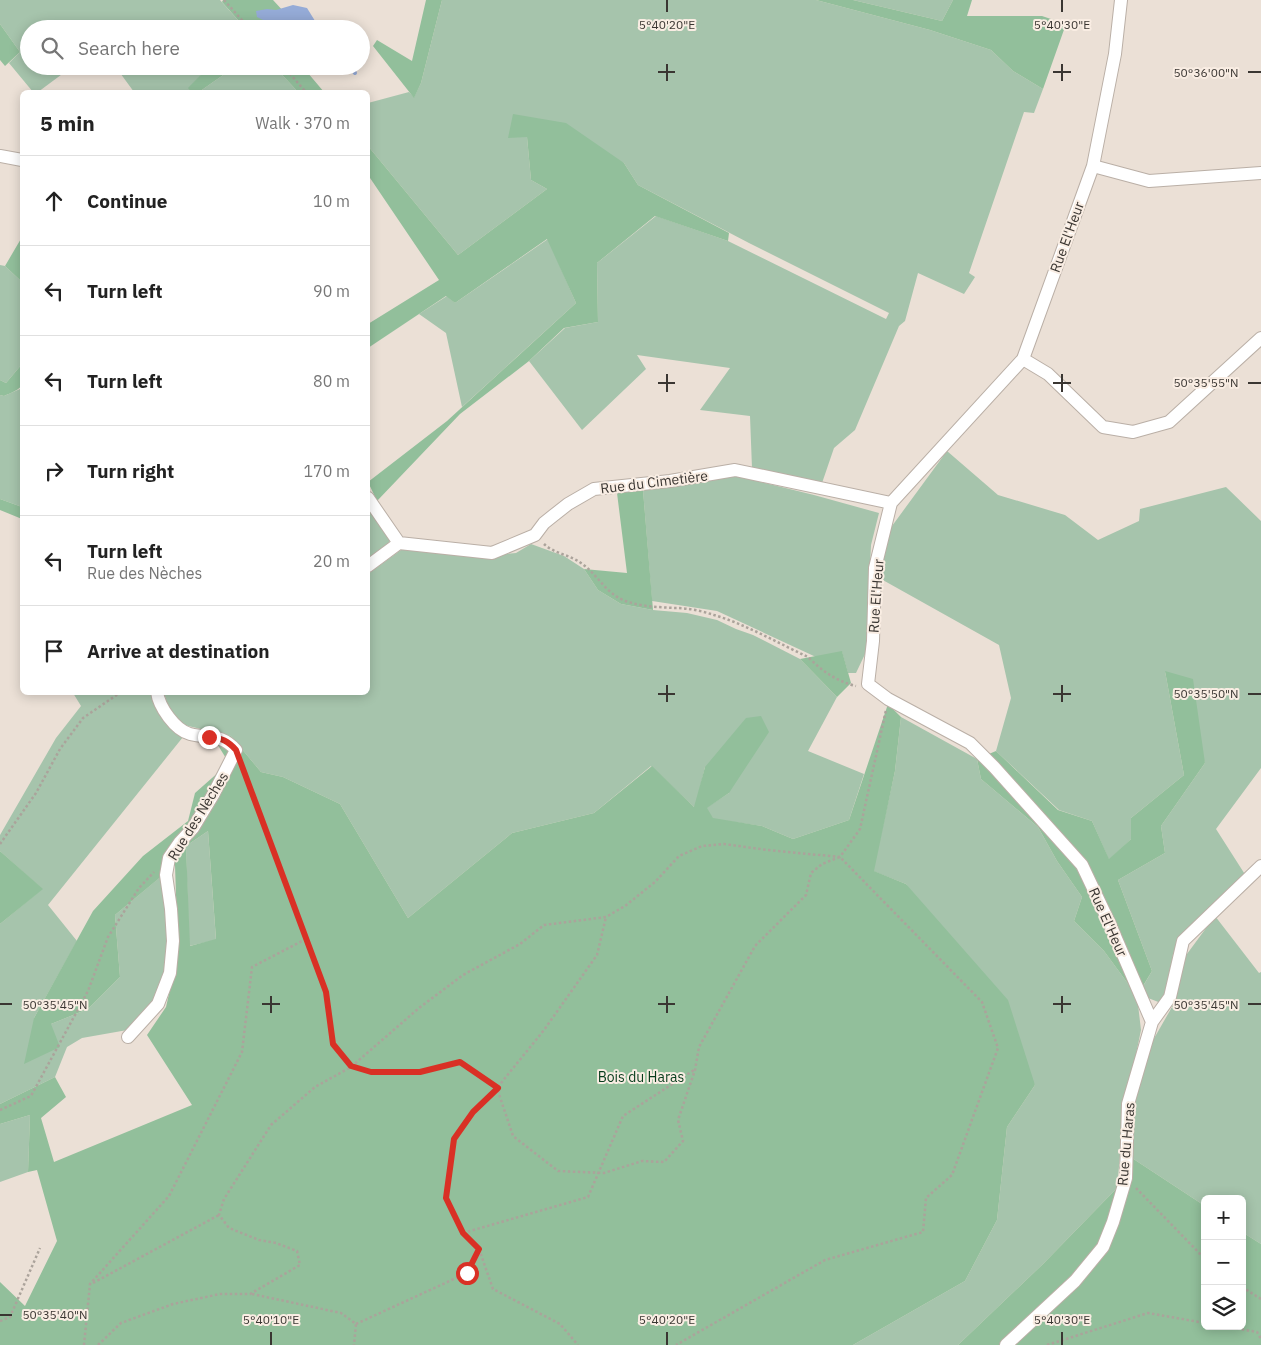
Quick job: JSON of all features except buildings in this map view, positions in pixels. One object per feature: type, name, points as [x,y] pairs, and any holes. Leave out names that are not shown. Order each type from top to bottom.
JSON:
[{"type":"street","name":"Rue El'Heur","points":[[1121,0],[1115,54],[1093,166],[1023,359],[891,503],[875,568],[873,641],[868,684],[888,699],[970,743],[994,767],[1082,866],[1110,922],[1152,1022]]},
{"type":"street","points":[[0,156],[20,160]]},
{"type":"street","points":[[1093,166],[1149,181],[1261,173]]},
{"type":"street","points":[[1023,359],[1048,374],[1103,427],[1133,432],[1169,422],[1261,338]]},
{"type":"street","name":"Rue du Cimetière","points":[[399,543],[492,553],[535,535],[554,514],[594,489],[670,482],[735,470],[891,503]]},
{"type":"street","points":[[370,501],[399,543],[370,565]]},
{"type":"street","points":[[158,695],[159,703],[168,717],[187,734],[220,738],[228,742],[236,750]]},
{"type":"street","name":"Rue des Nèches","points":[[128,1037],[158,1004],[170,973],[174,941],[172,909],[166,875],[169,858],[198,820],[233,759],[236,750]]},
{"type":"street","name":"Rue du Haras","points":[[1006,1345],[1076,1281],[1103,1248],[1114,1222],[1126,1178],[1128,1104],[1152,1022],[1170,997],[1183,941],[1261,866]]},
{"type":"path","points":[[224,0],[242,20]]},
{"type":"path","points":[[291,75],[304,90]]},
{"type":"path","points":[[535,535],[548,548],[567,555],[591,570],[604,587],[623,600],[644,606],[679,608],[714,614],[808,657],[819,669],[833,678],[856,686],[868,684]]},
{"type":"path","points":[[0,844],[36,793],[60,748],[82,718],[116,695]]},
{"type":"path","points":[[236,750],[326,992],[333,1044],[351,1066],[371,1072],[420,1072],[460,1062],[498,1088],[513,1136],[558,1171],[604,1174],[642,1161],[664,1162],[683,1142],[678,1120],[694,1070],[699,1047],[755,946],[806,895],[811,873],[822,864],[840,857],[860,829],[888,699]]},
{"type":"path","points":[[90,1284],[219,1215],[224,1199],[271,1125],[315,1087],[351,1066],[419,1008],[463,975],[520,944],[544,925],[606,917],[625,906],[654,882],[679,856],[702,846],[724,844],[840,857],[982,1002],[998,1048],[952,1175],[926,1198],[923,1232],[825,1260],[676,1345]]},
{"type":"path","points":[[0,1110],[31,1096],[88,991],[108,937],[140,888],[160,864],[169,858]]},
{"type":"path","points":[[578,1345],[560,1324],[493,1289],[479,1249],[463,1233],[446,1198],[454,1139],[473,1112],[498,1088],[544,1030],[597,955],[606,917]]},
{"type":"path","points":[[84,1345],[90,1284],[169,1196],[242,1052],[252,967],[306,939]]},
{"type":"path","points":[[463,1233],[588,1197],[623,1116],[694,1070]]},
{"type":"path","points":[[1126,1178],[1201,1255]]},
{"type":"path","points":[[219,1215],[229,1228],[259,1240],[276,1243],[297,1251],[300,1265],[250,1294]]},
{"type":"path","points":[[0,1321],[10,1317],[40,1248]]},
{"type":"path","points":[[356,1324],[467,1273],[479,1249]]},
{"type":"path","points":[[1246,1290],[1261,1299]]},
{"type":"path","points":[[98,1345],[121,1323],[174,1304],[220,1294],[250,1294],[341,1313],[356,1324]]},
{"type":"path","points":[[1047,1345],[1148,1313],[1201,1322]]},
{"type":"path","points":[[354,1345],[356,1324]]},
{"type":"path","points":[[1245,1330],[1256,1332],[1261,1340]]},
{"type":"green space","points":[[0,0],[220,0],[238,20],[20,20],[20,52],[0,24]]},
{"type":"green space","points":[[223,0],[273,0],[285,13],[276,20],[238,20],[222,2]]},
{"type":"green space","points":[[426,0],[442,0],[421,83],[414,98],[373,46],[377,40],[412,61]]},
{"type":"green space","points":[[442,0],[816,0],[930,30],[991,50],[1013,71],[1043,89],[1034,113],[1024,112],[969,273],[975,277],[964,294],[918,273],[905,321],[899,326],[855,430],[834,448],[821,486],[752,468],[750,416],[700,410],[730,368],[637,355],[646,369],[582,430],[529,361],[565,328],[598,322],[597,263],[656,216],[728,241],[886,319],[889,313],[638,185],[624,163],[527,137],[531,180],[547,189],[458,255],[370,148],[370,102],[409,92],[414,97],[421,83]]},
{"type":"green space","points":[[816,0],[853,0],[942,21],[953,0],[972,0],[967,16],[1042,16],[1066,24],[1043,89],[1013,71],[991,50],[930,30]]},
{"type":"green space","points":[[853,0],[953,0],[942,21]]},
{"type":"green space","points":[[0,24],[20,52],[5,66],[0,60]]},
{"type":"green space","points":[[20,52],[20,75],[61,75],[41,90],[31,90],[9,63]]},
{"type":"green space","points":[[122,75],[201,75],[189,88],[190,90],[133,90]]},
{"type":"green space","points":[[200,75],[223,75],[202,90],[190,90],[188,88]]},
{"type":"green space","points":[[223,75],[282,75],[296,90],[202,90]]},
{"type":"green space","points":[[282,75],[310,75],[322,90],[296,90]]},
{"type":"green space","points":[[513,114],[566,123],[624,163],[638,185],[729,233],[728,241],[655,216],[597,263],[598,322],[564,328],[529,361],[460,414],[377,501],[370,486],[370,480],[447,421],[576,303],[547,239],[455,303],[446,296],[370,347],[370,323],[439,280],[370,178],[370,148],[458,255],[547,189],[531,180],[527,137],[508,138]]},
{"type":"green space","points":[[548,239],[576,303],[462,407],[446,333],[419,314],[447,296],[455,303]]},
{"type":"green space","points":[[20,240],[20,280],[5,266]]},
{"type":"green space","points":[[0,265],[5,266],[20,280],[20,366],[6,383],[0,380]]},
{"type":"green space","points":[[20,366],[20,388],[4,396],[0,395],[0,380],[6,383]]},
{"type":"green space","points":[[20,389],[20,506],[0,499],[0,395],[4,396]]},
{"type":"green space","points":[[947,451],[998,495],[1065,515],[1098,540],[1139,521],[1140,509],[1226,487],[1261,521],[1261,768],[1216,829],[1246,876],[1195,923],[1173,954],[1169,993],[1161,1003],[1148,998],[1142,988],[1152,971],[1118,880],[1165,853],[1161,826],[1205,763],[1165,671],[1184,775],[1131,818],[1131,839],[1109,860],[1092,821],[1059,810],[996,751],[1011,698],[999,645],[881,579],[883,545],[892,526]]},
{"type":"green space","points":[[733,475],[879,513],[871,545],[866,652],[856,673],[848,673],[842,652],[816,657],[717,611],[652,601],[643,490]]},
{"type":"green space","points":[[643,490],[653,610],[621,604],[598,590],[584,569],[627,573],[617,493]]},
{"type":"green space","points":[[0,499],[20,506],[20,518],[0,510]]},
{"type":"green space","points":[[370,504],[392,536],[386,548],[370,561]]},
{"type":"green space","points":[[531,544],[564,556],[584,569],[598,590],[621,604],[653,610],[687,613],[717,620],[753,635],[800,659],[837,697],[808,751],[864,774],[849,820],[793,839],[762,826],[713,819],[706,808],[729,793],[705,767],[695,808],[651,766],[594,813],[512,833],[408,918],[340,804],[283,777],[261,772],[231,736],[184,725],[169,709],[165,695],[370,695],[370,573],[405,547],[469,557],[516,553]]},
{"type":"green space","points":[[842,651],[851,683],[837,697],[800,659]]},
{"type":"green space","points":[[1165,671],[1193,679],[1205,763],[1161,826],[1165,853],[1118,880],[1152,971],[1137,996],[1104,951],[1074,921],[1082,897],[1057,861],[1038,827],[981,779],[977,759],[996,751],[1058,810],[1092,821],[1109,859],[1131,839],[1131,818],[1184,775]]},
{"type":"green space","points":[[74,695],[156,695],[183,737],[48,905],[77,941],[34,1018],[51,1024],[88,1009],[120,977],[115,915],[164,874],[171,942],[167,978],[153,1006],[133,1029],[82,1038],[67,1047],[55,1077],[0,1104],[0,924],[42,889],[0,851],[0,835],[56,738],[81,706]]},
{"type":"green space","name":"Bois du Haras","points":[[888,704],[901,717],[895,771],[874,871],[906,884],[1008,1000],[1035,1085],[1007,1127],[997,1220],[965,1281],[853,1345],[0,1345],[0,1282],[25,1306],[57,1241],[37,1170],[28,1172],[30,1115],[0,1124],[0,1104],[55,1077],[66,1097],[41,1118],[54,1162],[192,1105],[147,1035],[166,1007],[178,955],[175,865],[115,915],[120,977],[88,1009],[51,1024],[60,1047],[24,1064],[34,1018],[93,911],[143,856],[188,821],[195,793],[229,763],[209,731],[231,736],[261,772],[283,777],[340,804],[408,918],[512,833],[594,813],[652,766],[694,807],[705,767],[746,718],[761,716],[769,732],[729,793],[707,808],[713,818],[762,826],[793,839],[849,820]],"holes":[[[208,831],[216,939],[190,946],[186,846]]]},
{"type":"green space","points":[[901,717],[977,759],[981,779],[1038,827],[1057,861],[1082,897],[1074,921],[1104,951],[1137,996],[1141,1030],[1124,1113],[1117,1188],[1043,1264],[958,1345],[853,1345],[965,1281],[997,1220],[1007,1127],[1035,1085],[906,884],[873,871],[895,771]]},
{"type":"green space","points":[[208,831],[216,940],[189,946],[186,846]]},
{"type":"green space","points":[[0,851],[43,889],[0,924]]},
{"type":"green space","points":[[1215,916],[1259,973],[1261,972],[1261,1244],[1246,1235],[1246,1195],[1201,1195],[1201,1203],[1132,1158],[1133,1110],[1148,1049],[1172,1007],[1184,958]]},
{"type":"green space","points":[[30,1115],[28,1172],[0,1182],[0,1124]]},
{"type":"green space","points":[[1132,1158],[1201,1203],[1201,1330],[1246,1330],[1246,1235],[1261,1244],[1261,1345],[958,1345],[1043,1264],[1117,1188]]},
{"type":"water","points":[[293,5],[307,8],[314,20],[263,20],[257,17],[256,11],[276,10]]},
{"type":"route","points":[[209,737],[220,738],[228,742],[236,750],[326,992],[333,1044],[351,1066],[371,1072],[420,1072],[460,1062],[498,1088],[473,1112],[454,1139],[446,1198],[463,1233],[479,1249],[467,1273]]}]
